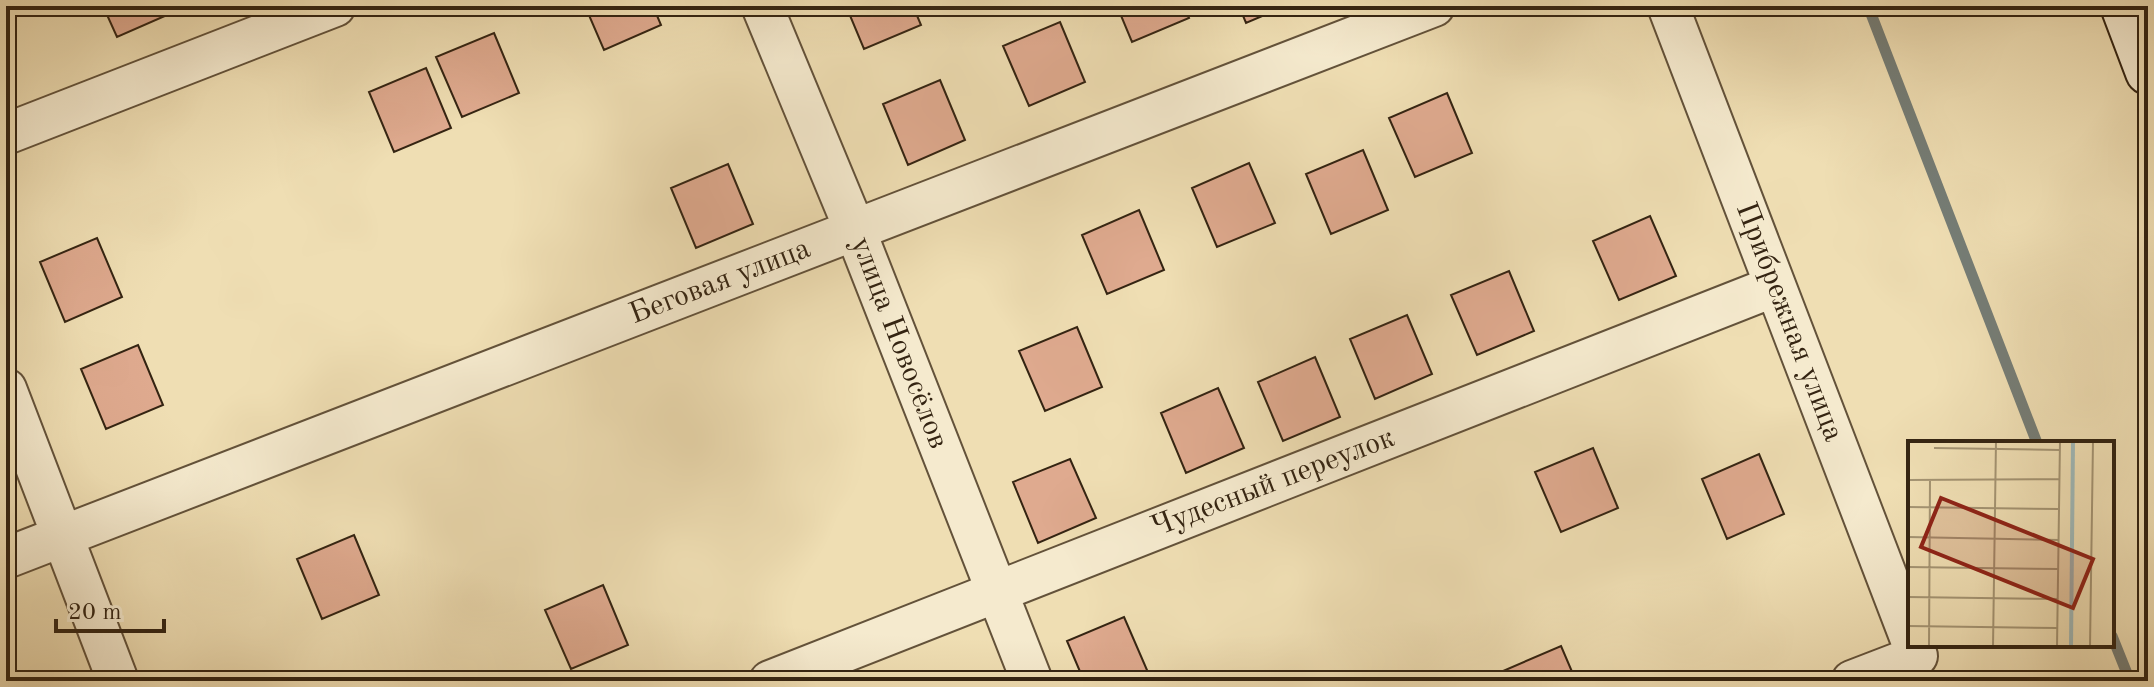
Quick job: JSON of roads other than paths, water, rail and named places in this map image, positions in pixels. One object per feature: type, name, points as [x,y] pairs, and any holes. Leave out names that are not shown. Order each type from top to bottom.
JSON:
[{"type":"main road","points":[[2123,6],[2148,72]]},
{"type":"street","points":[[6,134],[335,6]]},
{"type":"street","name":"улица Новосёлов","points":[[762,6],[855,230],[1032,681]]},
{"type":"street","name":"Беговая улица","points":[[6,558],[1434,6]]},
{"type":"street","name":"Прибрежная улица","points":[[1668,6],[1908,632]]},
{"type":"street","name":"Чудесный переулок","points":[[770,681],[1775,286]]},
{"type":"street","points":[[6,389],[118,681]]},
{"type":"street","points":[[1852,681],[1917,655]]},
{"type":"waterway","points":[[1868,6],[2036,441]]},
{"type":"waterway","points":[[2114,641],[2130,681]]}]
